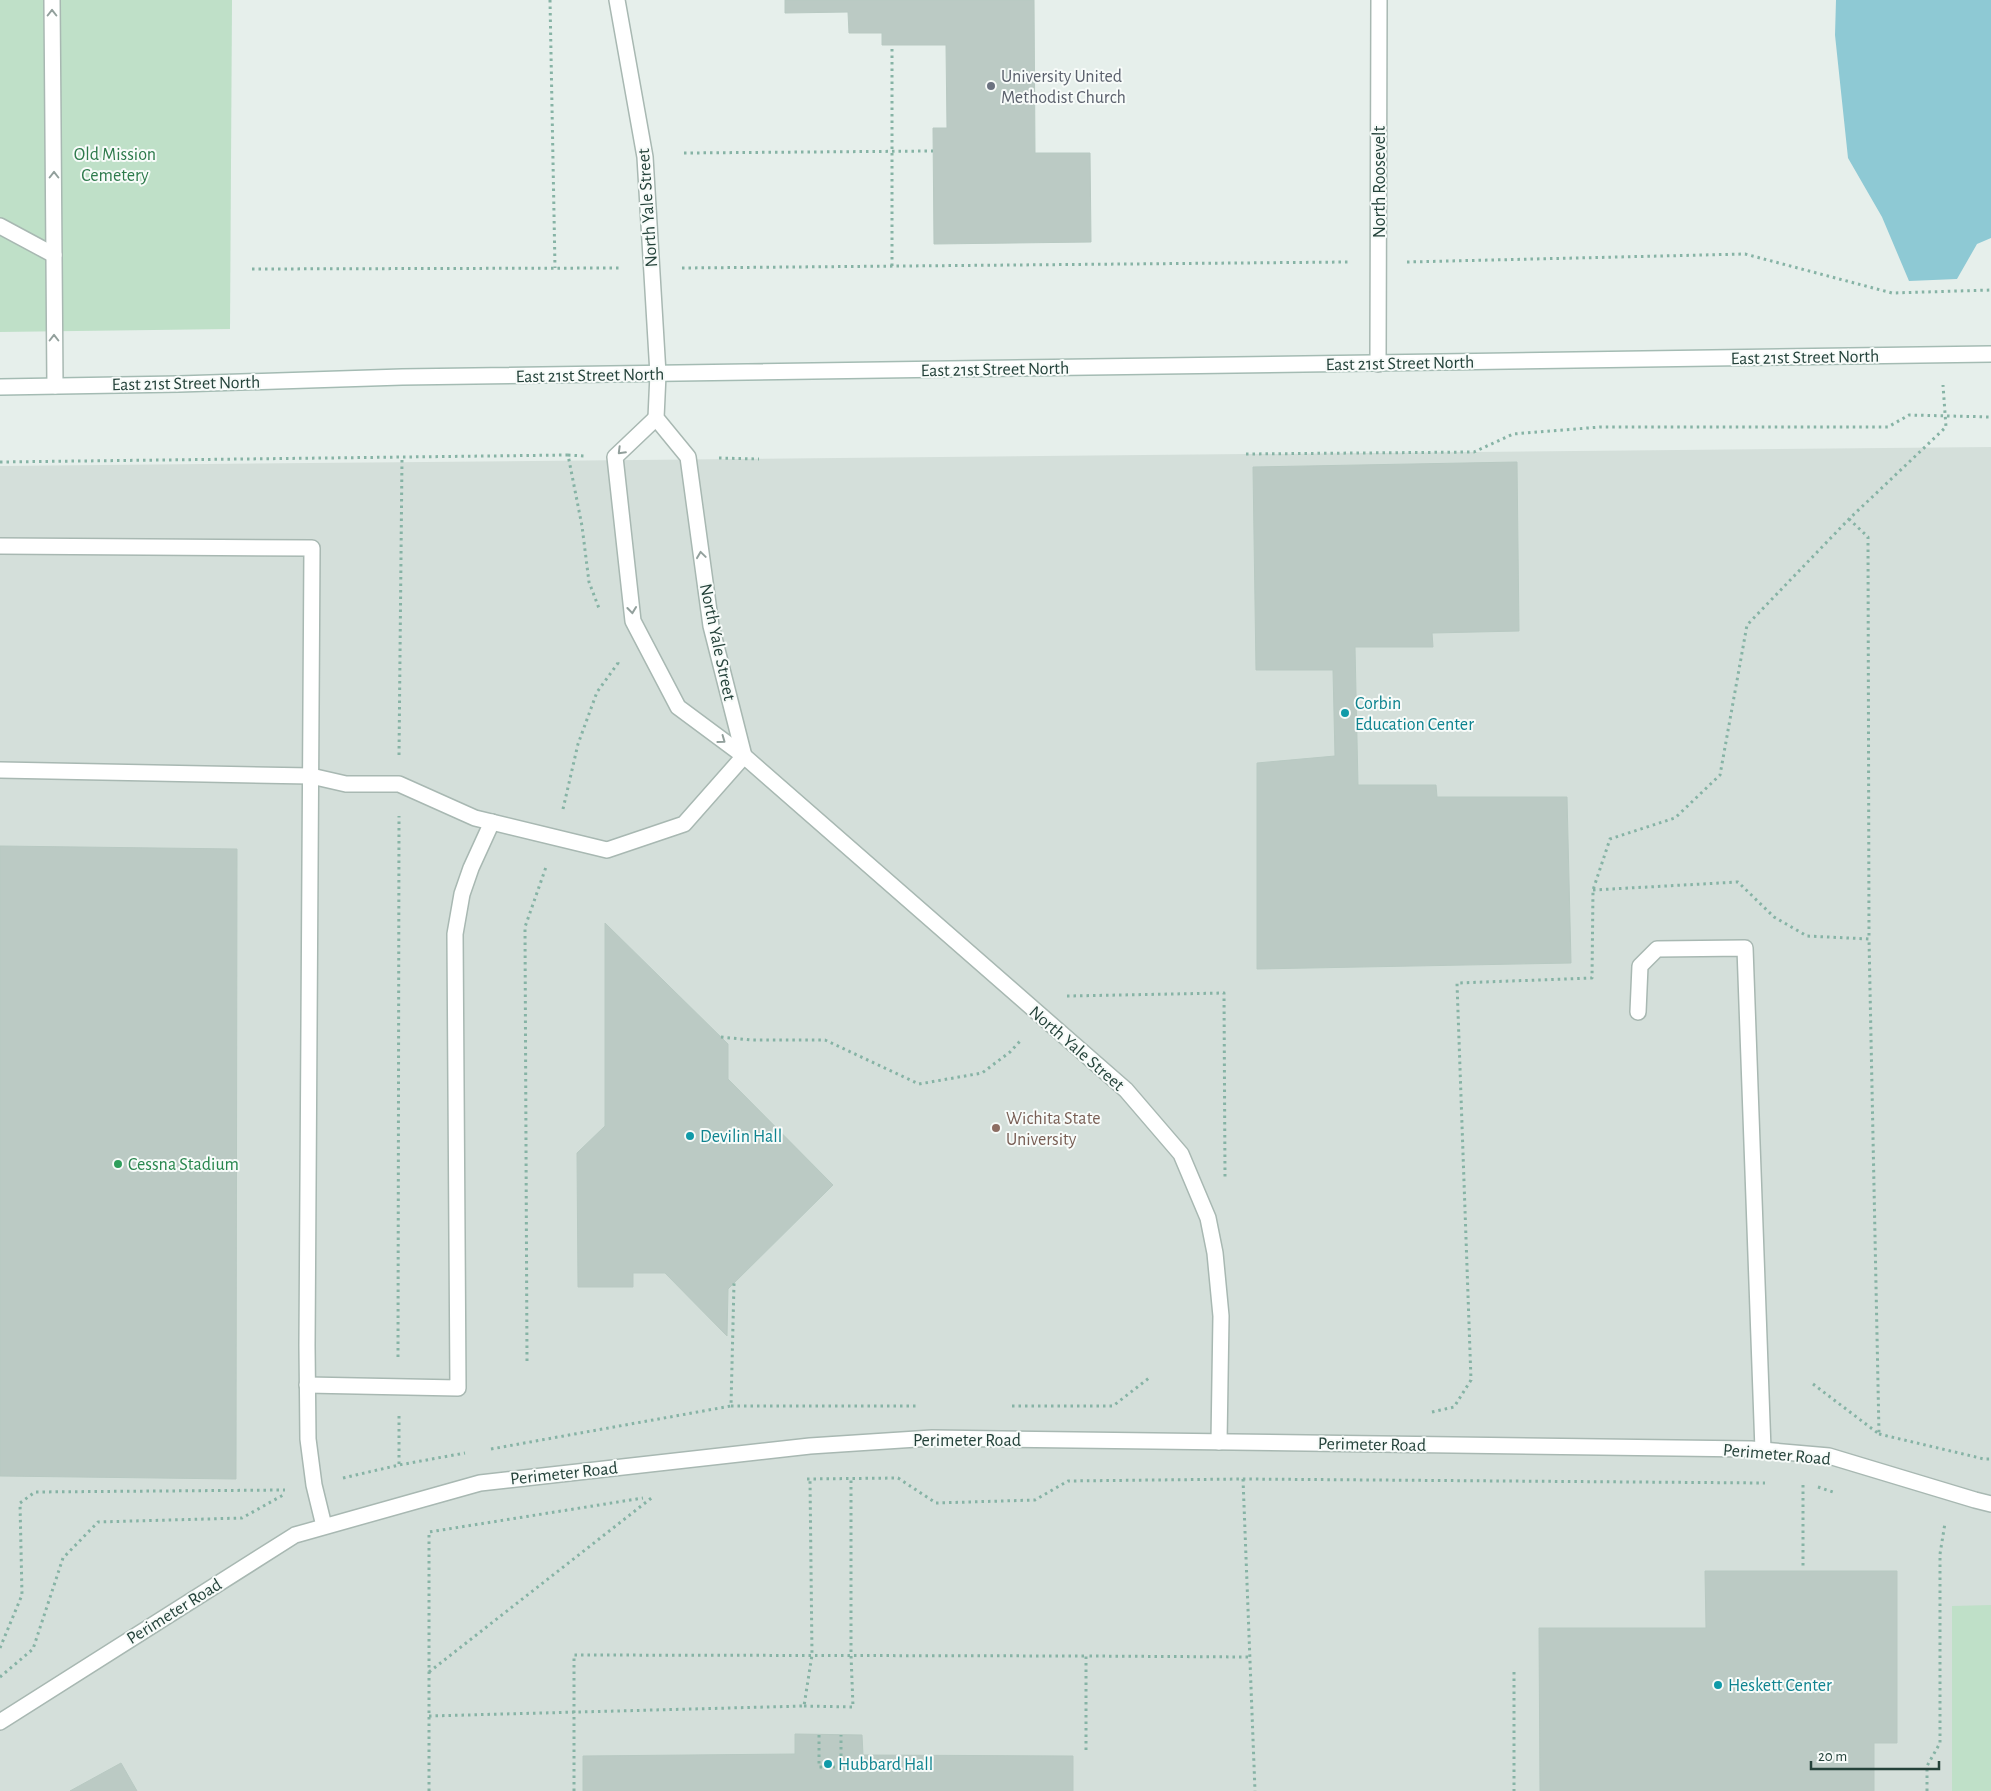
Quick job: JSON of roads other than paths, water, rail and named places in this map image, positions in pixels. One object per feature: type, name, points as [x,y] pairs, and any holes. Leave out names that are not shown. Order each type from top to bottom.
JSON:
[{"type":"street","points":[[52,0],[55,386]]},
{"type":"street","name":"North Yale Street","points":[[617,0],[645,157],[658,374],[656,418],[688,457],[711,626],[744,756]]},
{"type":"street","name":"North Roosevelt","points":[[1378,364],[1379,0]]},
{"type":"street","points":[[0,226],[54,255]]},
{"type":"street","name":"East 21st Street North","points":[[0,387],[402,377],[1991,354]]},
{"type":"street","name":"North Yale Street","points":[[656,418],[615,457],[633,621],[678,707],[744,756],[1126,1090],[1181,1154],[1208,1218],[1215,1253],[1221,1316],[1219,1442]]},
{"type":"street","points":[[0,546],[312,548],[307,1386],[308,1439],[314,1485],[324,1526]]},
{"type":"street","points":[[0,770],[311,776],[346,784],[399,784],[475,818],[607,850],[684,824],[744,756]]},
{"type":"street","points":[[307,1386],[458,1388],[455,934],[462,894],[492,822]]},
{"type":"street","points":[[1638,1012],[1640,966],[1657,950],[1744,948],[1763,1450]]},
{"type":"street","name":"Perimeter Road","points":[[0,1722],[295,1535],[480,1483],[810,1446],[932,1438],[1763,1450],[1829,1456],[1991,1504]]},
{"type":"water","points":[[1836,0],[1991,0],[1991,238],[1977,244],[1957,279],[1909,281],[1882,217],[1848,158],[1835,35]]},
{"type":"place","name":"University United Methodist Church","points":[[991,86]]},
{"type":"place","name":"Corbin Education Center","points":[[1345,713]]},
{"type":"place","name":"Wichita State University","points":[[996,1128]]},
{"type":"place","name":"Devilin Hall","points":[[690,1136]]},
{"type":"place","name":"Cessna Stadium","points":[[118,1164]]},
{"type":"place","name":"Heskett Center","points":[[1718,1685]]},
{"type":"place","name":"Hubbard Hall","points":[[828,1764]]},
{"type":"park label","name":"Old Mission Cemetery","points":[[115,164]]}]
